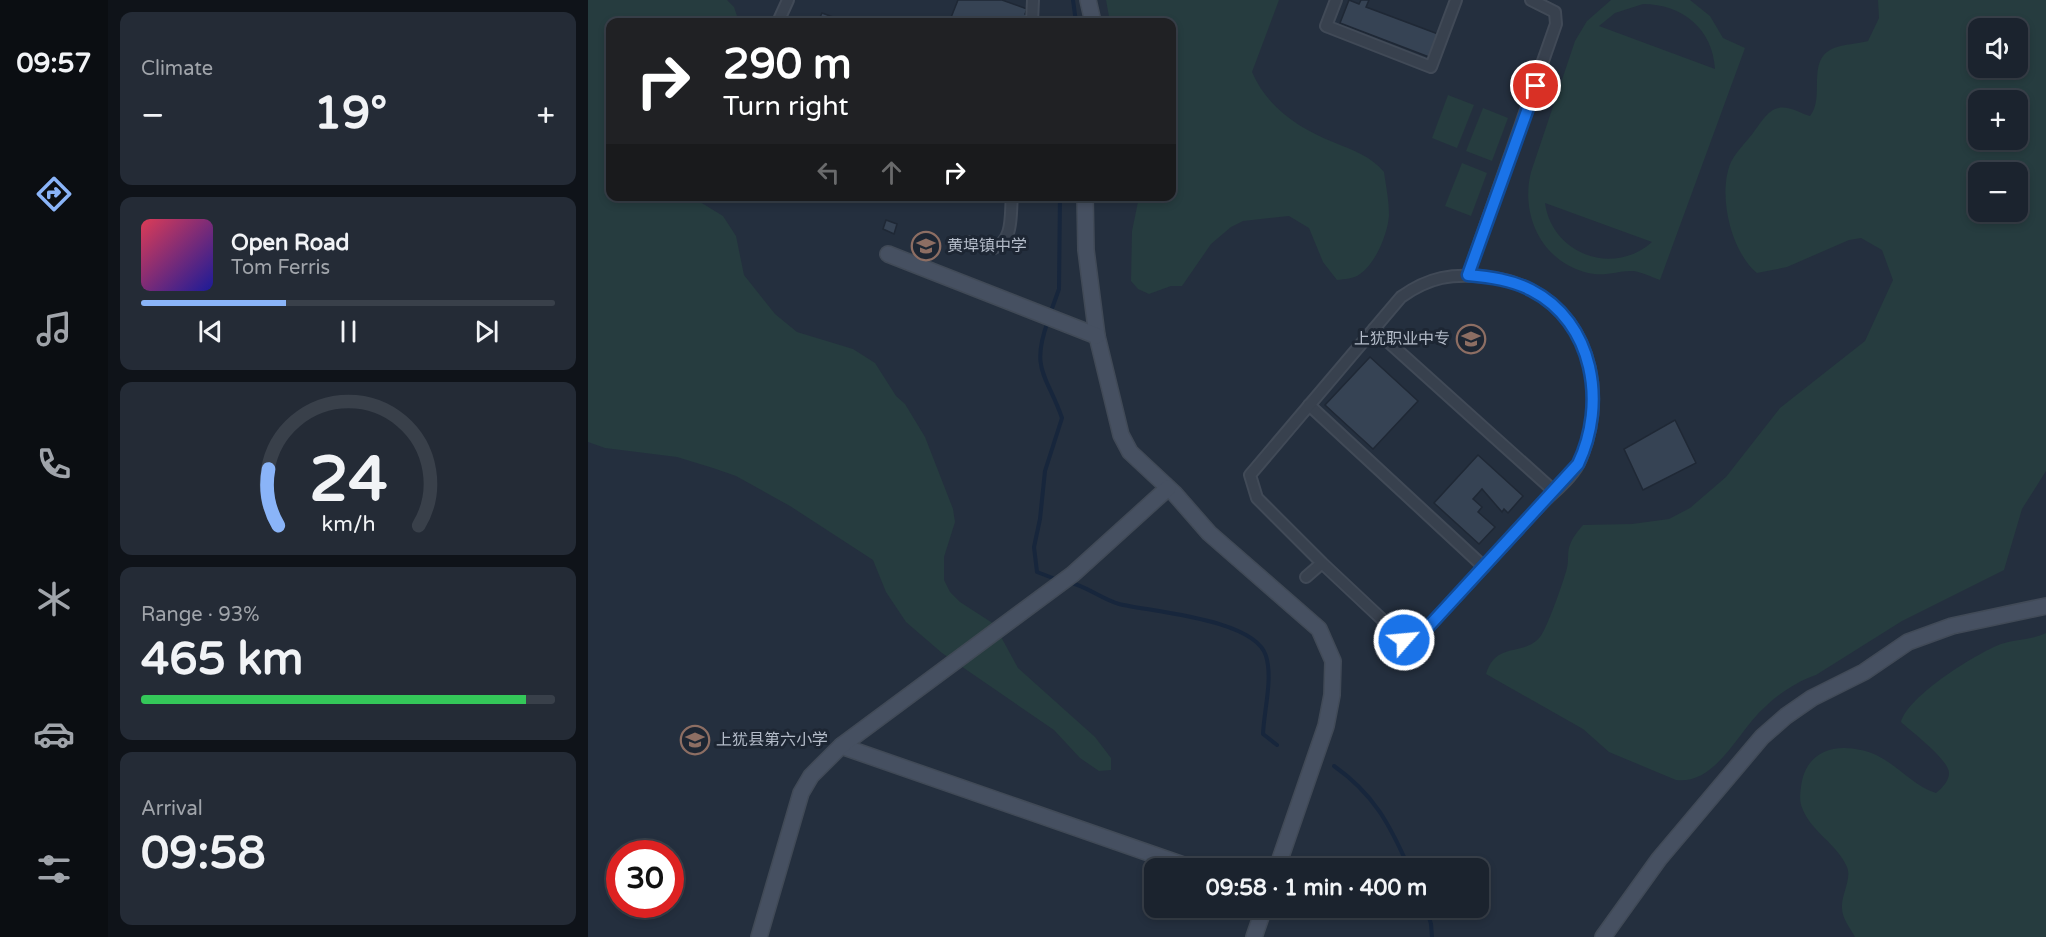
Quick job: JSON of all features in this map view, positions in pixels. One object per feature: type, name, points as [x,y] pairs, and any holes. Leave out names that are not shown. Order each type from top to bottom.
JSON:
[{"type":"street","points":[[780,18],[788,0]]},
{"type":"street","points":[[1032,18],[1033,0]]},
{"type":"street","points":[[1088,0],[1091,18]]},
{"type":"street","points":[[1336,0],[1326,26],[1431,67],[1456,0]]},
{"type":"street","points":[[1468,275],[1556,24],[1556,12],[1531,0]]},
{"type":"street","points":[[968,242],[994,248],[1005,242],[1009,232],[1012,201]]},
{"type":"street","points":[[1085,201],[1086,250],[1097,336],[1121,435],[1131,452],[1209,533],[1319,629],[1333,661],[1332,695],[1326,726],[1280,858]]},
{"type":"street","points":[[888,254],[1097,336]]},
{"type":"street","points":[[1468,275],[1498,278],[1531,290],[1561,310],[1585,349],[1593,392],[1592,417],[1578,464],[1419,637],[1412,641],[1404,640],[1257,498],[1250,475],[1401,297],[1422,282],[1468,275]]},
{"type":"street","points":[[1374,329],[1554,491]]},
{"type":"street","points":[[1310,405],[1484,567]]},
{"type":"street","points":[[759,937],[801,793],[811,776],[841,746],[1073,574],[1168,488]]},
{"type":"street","points":[[1306,577],[1322,563]]},
{"type":"street","points":[[1603,937],[1659,859],[1762,737],[1786,716],[1812,698],[1864,672],[1908,642],[1952,626],[2046,606]]},
{"type":"street","points":[[841,746],[1163,858]]},
{"type":"street","points":[[1254,937],[1260,918]]},
{"type":"green space","points":[[588,0],[727,0],[734,7],[738,18],[606,18],[606,201],[699,201],[723,216],[736,236],[744,275],[775,314],[797,332],[853,349],[875,363],[896,396],[905,404],[925,437],[953,509],[955,522],[944,557],[944,580],[950,592],[960,602],[994,624],[1018,668],[1095,737],[1111,758],[1111,770],[1099,771],[1080,758],[1054,730],[942,653],[906,622],[886,592],[873,560],[790,506],[736,476],[713,468],[677,457],[605,448],[588,442]]},
{"type":"green space","points":[[1106,0],[1279,0],[1252,72],[1266,96],[1285,115],[1308,130],[1367,158],[1384,172],[1389,204],[1388,222],[1384,239],[1366,269],[1355,277],[1337,280],[1323,262],[1309,228],[1289,216],[1243,221],[1231,227],[1211,244],[1182,286],[1171,286],[1149,294],[1138,289],[1131,281],[1132,231],[1138,201],[1176,201],[1176,18],[1109,18]]},
{"type":"green space","points":[[1611,0],[1690,0],[1710,16],[1723,38],[1745,48],[1660,280],[1633,271],[1595,274],[1572,267],[1558,259],[1547,248],[1532,220],[1528,188],[1531,172],[1575,41],[1587,21]],"holes":[[[1643,4],[1670,9],[1693,22],[1708,42],[1715,69],[1599,26],[1615,13]],[[1545,203],[1652,242],[1620,258],[1587,255],[1572,247],[1559,236],[1550,221]]]},
{"type":"green space","points":[[1878,0],[2046,0],[2046,471],[2022,509],[2004,570],[1902,621],[1816,675],[1789,688],[1755,717],[1715,765],[1703,774],[1690,779],[1676,780],[1609,752],[1583,729],[1486,674],[1496,657],[1526,647],[1540,637],[1563,583],[1571,542],[1583,525],[1632,524],[1669,519],[1690,508],[1726,477],[1780,408],[1865,341],[1893,280],[1882,250],[1861,238],[1849,240],[1787,267],[1757,273],[1748,264],[1734,237],[1726,206],[1726,190],[1731,162],[1766,116],[1775,109],[1784,108],[1810,116],[1816,99],[1820,61],[1825,54],[1834,48],[1868,41],[1879,18]]},
{"type":"green space","points":[[1448,95],[1474,105],[1457,148],[1432,138]]},
{"type":"green space","points":[[1483,108],[1508,118],[1492,161],[1466,151]]},
{"type":"green space","points":[[1462,163],[1487,173],[1471,216],[1445,206]]},
{"type":"green space","points":[[2046,633],[2046,937],[1855,937],[1842,912],[1848,877],[1847,867],[1837,851],[1812,825],[1801,804],[1803,776],[1808,766],[1814,759],[1829,750],[1850,748],[1861,750],[1882,758],[1926,789],[1936,793],[1948,779],[1947,767],[1937,754],[1901,722],[1906,712],[1916,700],[1944,677],[1975,657],[2001,644]]},
{"type":"building","points":[[958,0],[1002,0],[1027,9],[1025,14],[1028,15],[1027,18],[951,18]]},
{"type":"building","points":[[1349,0],[1359,4],[1361,0],[1369,0],[1366,7],[1438,34],[1429,57],[1340,23]]},
{"type":"building","points":[[822,13],[835,18],[820,18]]},
{"type":"building","points":[[886,220],[897,224],[894,234],[883,229]]},
{"type":"building","points":[[1370,357],[1418,401],[1373,449],[1325,405]]},
{"type":"building","points":[[1675,420],[1696,463],[1643,490],[1624,449]]},
{"type":"building","points":[[1478,455],[1523,496],[1508,513],[1504,509],[1502,512],[1482,489],[1473,499],[1482,507],[1478,512],[1495,527],[1479,544],[1434,503]]},
{"type":"waterway","points":[[1073,0],[1075,18]]},
{"type":"waterway","points":[[1050,314],[1059,289],[1060,201]]},
{"type":"waterway","points":[[1048,321],[1040,351],[1041,362],[1046,381],[1062,418],[1045,471],[1040,519],[1034,547],[1037,572],[1058,580]]},
{"type":"waterway","points":[[1068,582],[1119,604],[1223,625],[1243,633],[1258,643],[1266,656],[1269,675],[1263,734],[1277,745]]},
{"type":"waterway","points":[[1334,766],[1370,799],[1387,824],[1404,858]]},
{"type":"waterway","points":[[1429,918],[1432,937]]},
{"type":"place","name":"黄埠镇中学","points":[[926,246]]},
{"type":"place","name":"上犹职业中专","points":[[1471,339]]},
{"type":"place","name":"上犹县第六小学","points":[[695,740]]},
{"type":"route","points":[[1404,640],[1412,641],[1419,637],[1578,464],[1582,458],[1592,417],[1592,375],[1585,349],[1561,310],[1531,290],[1498,278],[1468,275],[1536,86]]}]
